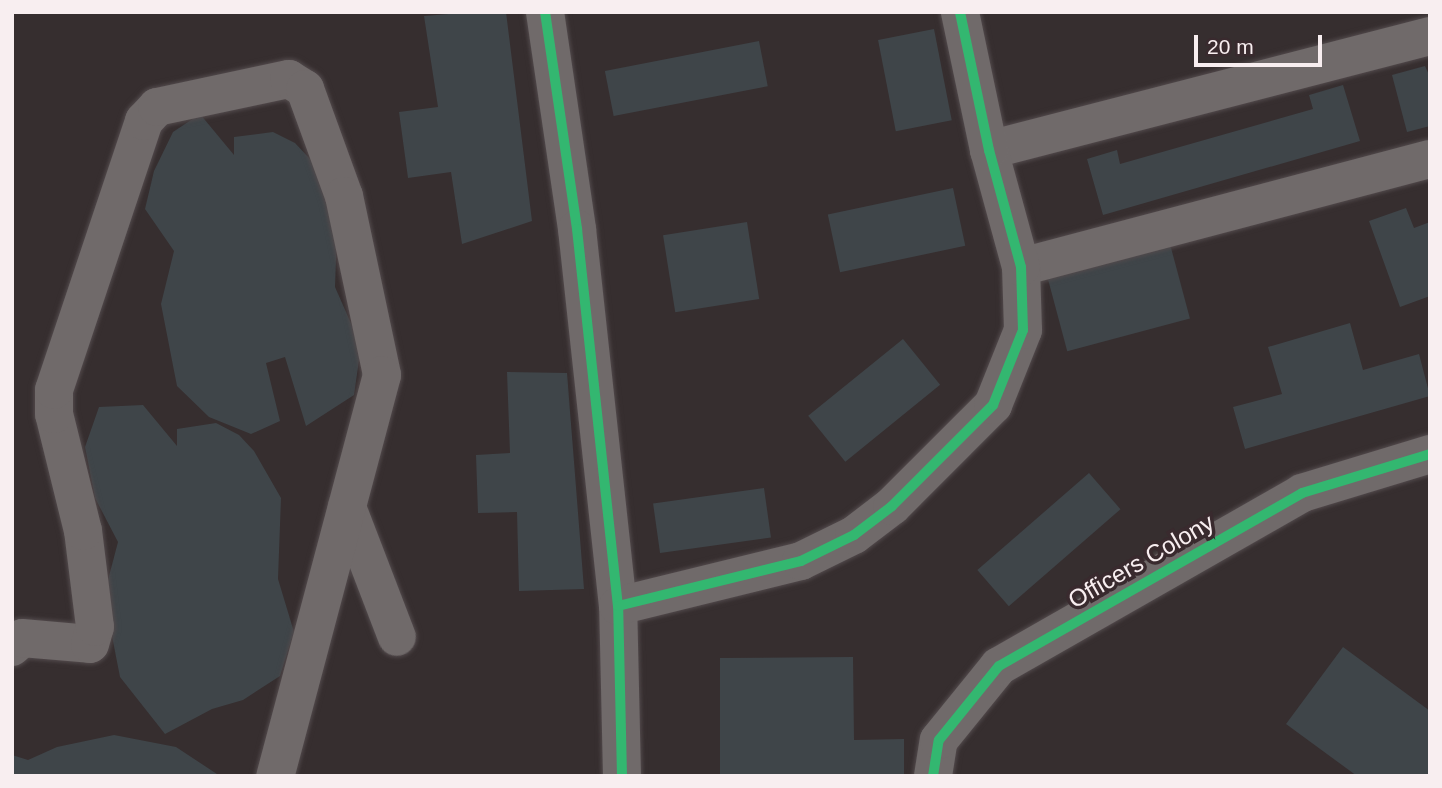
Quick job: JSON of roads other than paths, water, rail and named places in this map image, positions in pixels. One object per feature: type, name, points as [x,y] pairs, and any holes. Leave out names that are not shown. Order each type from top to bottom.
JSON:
[{"type":"street","points":[[545,12],[577,229],[618,606],[622,776]]},
{"type":"street","points":[[618,606],[801,561],[854,535],[892,506],[992,405],[1023,330],[1021,267],[989,150],[960,12]]},
{"type":"street","points":[[989,150],[1430,36]]},
{"type":"street","points":[[12,647],[22,638],[90,643],[95,627],[83,531],[54,414],[54,390],[144,121],[158,107],[289,79],[306,89],[344,196],[382,375],[275,776]]},
{"type":"street","points":[[1021,267],[1430,159]]},
{"type":"street","name":"Officers Colony","points":[[933,776],[939,740],[999,666],[1302,493],[1430,454]]},
{"type":"street","points":[[347,507],[397,637]]},
{"type":"street","points":[[285,737],[295,776]]}]
